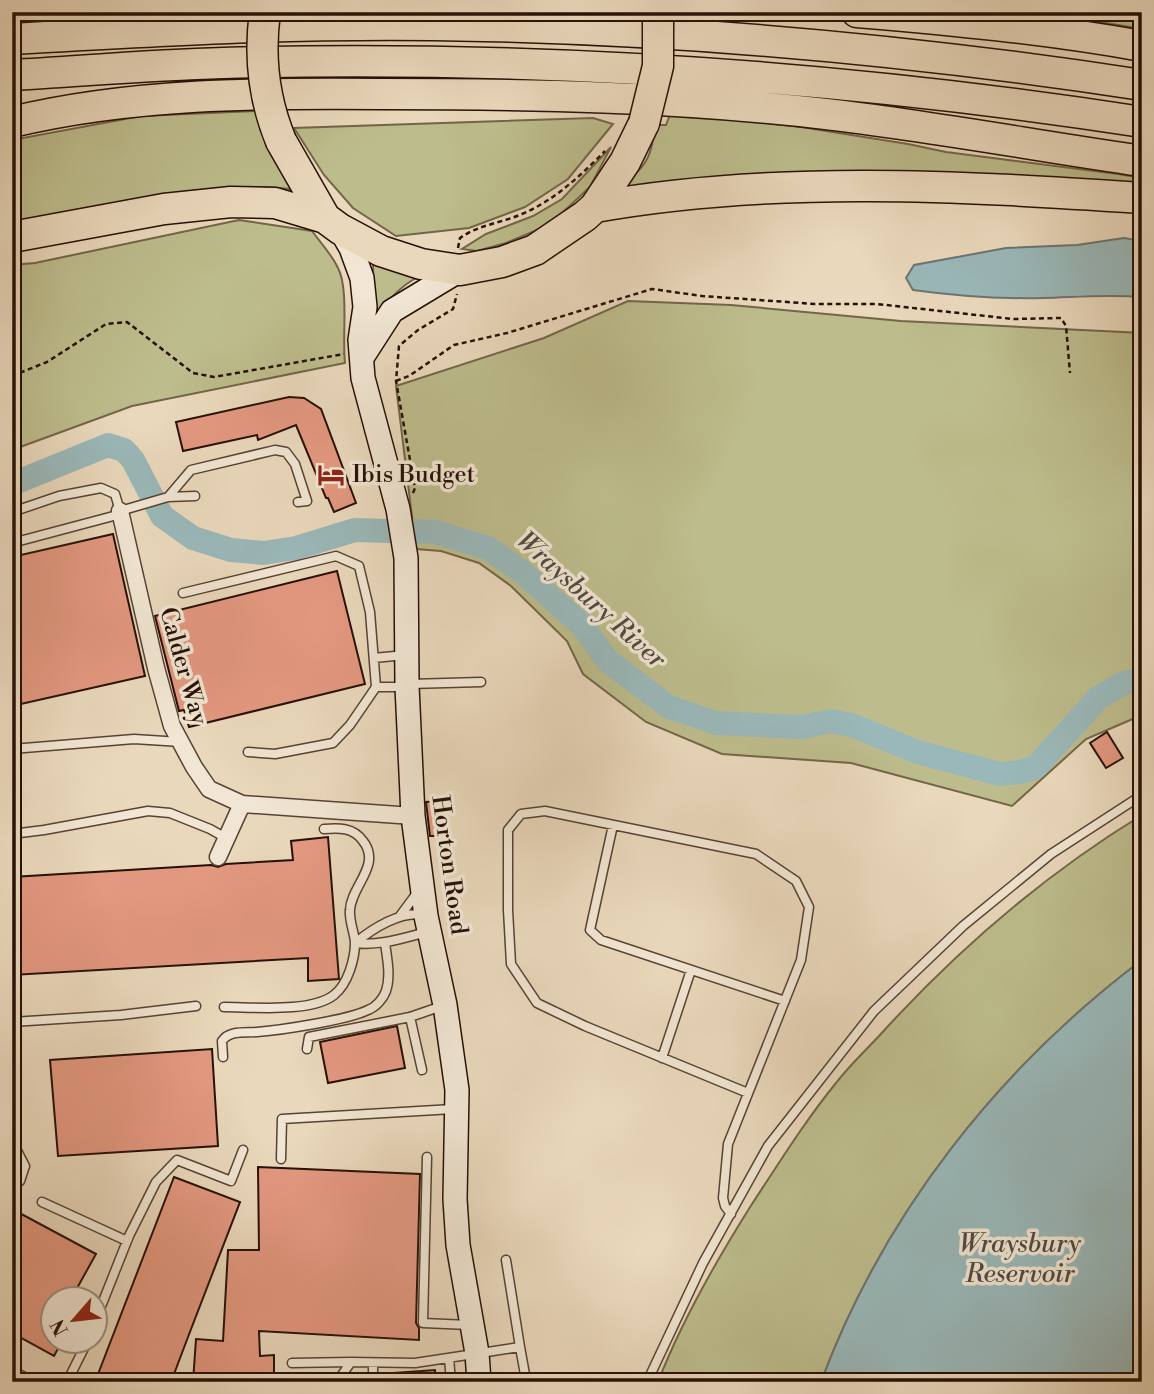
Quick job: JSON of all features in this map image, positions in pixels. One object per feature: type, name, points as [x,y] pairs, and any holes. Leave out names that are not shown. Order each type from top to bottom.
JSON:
[{"type":"highway","points":[[265,12],[264,75],[270,112],[281,141],[332,223]]},
{"type":"highway","points":[[12,237],[164,209],[231,202],[275,203],[332,223],[381,251],[421,264],[458,271],[502,262],[535,250],[560,235],[595,207],[625,163],[644,123],[655,86],[658,66],[658,12]]},
{"type":"highway","points":[[857,12],[945,19],[1070,34],[1142,46]]},
{"type":"highway","points":[[12,39],[210,28],[319,26],[432,25],[599,30],[760,39],[869,49],[1142,85]]},
{"type":"highway","points":[[12,75],[222,63],[439,63],[658,69],[848,84],[1142,122]]},
{"type":"highway","points":[[12,122],[98,106],[162,98],[291,93],[565,97],[676,101],[827,114],[1142,161]]},
{"type":"highway","points":[[595,207],[631,200],[760,188],[866,186],[1142,198]]},
{"type":"street","name":"Horton Road","points":[[332,223],[351,248],[362,278],[365,307],[360,340],[363,378],[398,509],[406,558],[406,654],[413,817],[457,1090],[455,1199],[458,1245],[477,1353],[479,1382]]},
{"type":"street","points":[[361,355],[392,311],[458,271]]},
{"type":"street","name":"Calder Way","points":[[120,512],[172,726],[209,789],[242,804],[413,817]]},
{"type":"street","points":[[218,857],[242,804]]},
{"type":"lane","points":[[168,497],[191,470],[275,450],[286,452],[295,464],[307,501],[298,502]]},
{"type":"lane","points":[[12,512],[59,496],[100,488],[116,494],[120,512]]},
{"type":"lane","points":[[12,543],[168,497],[195,496]]},
{"type":"lane","points":[[183,593],[337,556],[359,566],[370,612],[376,687],[350,725],[333,743],[275,754],[248,752]]},
{"type":"lane","points":[[373,658],[406,654]]},
{"type":"lane","points":[[376,687],[481,682]]},
{"type":"lane","points":[[12,749],[134,739],[181,742]]},
{"type":"lane","points":[[646,1382],[703,1263],[768,1146],[874,1011],[963,926],[1042,862],[1142,795]]},
{"type":"lane","points":[[12,834],[44,831],[148,811],[170,813],[211,829],[226,838]]},
{"type":"lane","points":[[731,1214],[723,1198],[728,1144],[801,960],[809,907],[796,881],[756,854],[545,811],[521,814],[508,830],[511,964],[537,1003],[585,1026],[748,1093]]},
{"type":"lane","points":[[613,825],[590,930],[601,940],[785,1001]]},
{"type":"lane","points":[[224,1007],[301,1006],[328,999],[336,994],[348,977],[355,943],[350,907],[368,866],[369,853],[363,841],[352,831],[324,829]]},
{"type":"lane","points":[[398,918],[411,904],[422,885]]},
{"type":"lane","points":[[414,913],[428,923],[385,943],[355,943],[370,930],[414,913]]},
{"type":"lane","points":[[223,1057],[222,1041],[226,1036],[333,1019],[369,1010],[379,1003],[386,992],[388,978],[385,943]]},
{"type":"lane","points":[[662,1058],[691,970]]},
{"type":"lane","points":[[307,1049],[309,1037],[410,1017],[445,1005]]},
{"type":"lane","points":[[12,1023],[196,1006]]},
{"type":"lane","points":[[410,1017],[422,1070]]},
{"type":"lane","points":[[281,1159],[282,1119],[456,1109]]},
{"type":"lane","points":[[12,1141],[25,1166],[20,1181],[12,1186]]},
{"type":"lane","points":[[108,1289],[127,1241],[156,1182],[177,1160],[231,1181],[243,1150]]},
{"type":"lane","points":[[427,1157],[423,1323],[472,1325]]},
{"type":"lane","points":[[42,1202],[127,1241]]},
{"type":"lane","points":[[506,1260],[526,1380]]},
{"type":"lane","points":[[292,1363],[415,1363],[520,1347]]},
{"type":"lane","points":[[67,1382],[80,1356]]},
{"type":"lane","points":[[449,1358],[452,1382]]},
{"type":"lane","points":[[337,1382],[351,1363]]},
{"type":"lane","points":[[373,1363],[373,1382]]},
{"type":"lane","points":[[12,1370],[33,1382]]},
{"type":"path","points":[[398,509],[408,502],[415,488],[396,381],[399,346],[418,330],[453,309],[460,238],[469,232],[541,205],[560,192],[607,149]]},
{"type":"path","points":[[396,381],[409,376],[454,345],[507,333],[652,289],[702,296],[801,303],[877,304],[1013,319],[1061,318],[1066,326],[1070,373]]},
{"type":"path","points":[[12,376],[47,362],[106,324],[127,322],[193,373],[214,377],[288,363],[361,355]]},
{"type":"shaded area","points":[[1007,12],[1109,12],[1142,20],[1142,29],[1046,13],[1042,15]]},
{"type":"shaded area","points":[[257,111],[298,190],[262,187],[190,191],[12,221],[12,140],[141,116]]},
{"type":"shaded area","points":[[671,112],[801,127],[946,152],[1118,174],[1142,178],[1142,187],[704,178],[625,188],[649,155],[654,125],[666,125]]},
{"type":"shaded area","points":[[593,118],[613,124],[568,179],[525,207],[469,228],[396,236],[353,208],[324,175],[294,128]]},
{"type":"shaded area","points":[[611,147],[590,187],[549,225],[506,243],[477,251],[462,249],[486,234],[533,216],[562,199]]},
{"type":"shaded area","points":[[239,220],[312,231],[333,258],[343,288],[345,363],[132,406],[12,450],[12,265],[35,263]]},
{"type":"shaded area","points":[[375,262],[416,278],[392,296],[374,321],[373,264]]},
{"type":"shaded area","points":[[628,301],[731,305],[901,321],[1142,333],[1142,715],[1086,739],[1012,806],[851,763],[722,754],[646,722],[583,674],[567,641],[511,586],[479,563],[441,551],[416,549],[396,386],[544,338]]},
{"type":"shaded area","points":[[1142,815],[1142,960],[1090,1002],[1040,1048],[994,1096],[952,1148],[913,1203],[878,1260],[847,1320],[821,1382],[658,1382],[700,1291],[726,1247],[792,1142],[841,1077],[939,974],[1003,916],[1070,863]]},
{"type":"water","points":[[1124,238],[1142,241],[1142,297],[1028,298],[962,295],[913,290],[906,278],[914,265],[1006,248],[1077,245]]},
{"type":"water","name":"Wraysbury Reservoir","points":[[1142,960],[1142,1382],[821,1382],[847,1320],[878,1260],[913,1203],[952,1148],[994,1096],[1040,1048],[1090,1002]]},
{"type":"building","name":"Ibis Budget","points":[[289,397],[304,398],[321,409],[356,503],[334,512],[296,425],[258,440],[257,435],[183,451],[176,422]]},
{"type":"building","points":[[113,534],[145,676],[12,706],[12,557]]},
{"type":"building","points":[[337,571],[365,684],[189,727],[184,710],[179,711],[155,616]]},
{"type":"building","points":[[1107,732],[1123,758],[1106,768],[1090,743]]},
{"type":"building","points":[[440,801],[442,836],[430,836],[426,802]]},
{"type":"building","points":[[328,837],[339,979],[308,981],[308,958],[12,975],[12,877],[211,865],[218,867],[226,864],[293,860],[291,841]]},
{"type":"building","points":[[397,1026],[405,1068],[328,1083],[320,1042]]},
{"type":"building","points":[[212,1049],[218,1146],[58,1156],[50,1060]]},
{"type":"building","points":[[258,1167],[420,1174],[416,1323],[419,1340],[259,1331],[260,1356],[274,1355],[274,1382],[193,1382],[196,1339],[223,1341],[228,1250],[259,1250]]},
{"type":"building","points":[[174,1177],[240,1202],[171,1382],[95,1382],[105,1356],[108,1356],[108,1348]]},
{"type":"building","points":[[12,1209],[96,1254],[78,1286],[38,1286],[38,1347],[12,1333]]},
{"type":"building","points":[[435,1370],[436,1382],[394,1382],[394,1373]]},
{"type":"waterway","name":"Wraysbury River","points":[[12,484],[108,445],[124,450],[133,460],[162,516],[193,538],[231,550],[264,553],[296,548],[355,530],[389,531]]},
{"type":"waterway","name":"Wraysbury River","points":[[414,531],[435,532],[488,548],[522,572],[581,624],[608,661],[669,707],[716,723],[802,727],[831,721],[852,725],[917,752],[1000,774],[1021,772],[1036,767],[1099,697],[1124,683],[1142,679]]},
{"type":"place","name":"Ibis Budget","points":[[331,475]]}]
